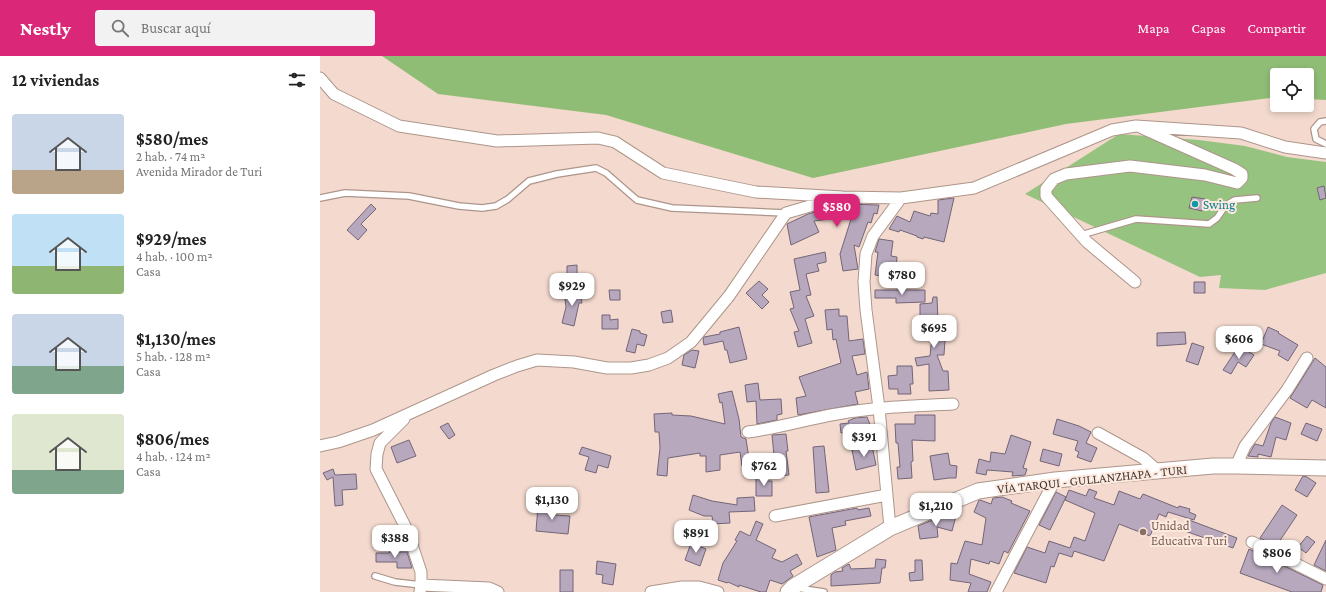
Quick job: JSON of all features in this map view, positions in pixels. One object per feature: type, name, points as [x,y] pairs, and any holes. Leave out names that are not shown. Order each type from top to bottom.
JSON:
[{"type":"main road","name":"VÍA TARQUI - GULLANZHAPA - TURI","points":[[790,589],[890,528],[978,492],[1055,480],[1158,471],[1236,466],[1326,468]]},
{"type":"street","points":[[320,78],[334,94],[400,126],[497,141],[598,138],[615,142],[663,173],[756,192],[843,197],[901,198],[974,188],[1112,130],[1136,126],[1241,133],[1285,147],[1326,153]]},
{"type":"street","points":[[1135,282],[1087,242],[1046,196],[1046,189],[1054,179],[1066,174],[1130,166],[1205,176],[1237,182],[1242,178],[1242,174],[1234,169],[1136,126]]},
{"type":"street","points":[[320,446],[338,442],[374,430],[494,375],[537,360],[574,362],[607,368],[625,368],[648,365],[668,358],[691,342],[729,296],[786,213],[843,197]]},
{"type":"street","points":[[890,528],[879,408],[866,310],[864,282],[866,254],[874,236],[901,198]]},
{"type":"street","points":[[1236,466],[1245,446],[1287,390],[1307,358]]},
{"type":"street","points":[[748,432],[769,430],[837,414],[879,408],[953,404]]},
{"type":"street","points":[[407,415],[380,443],[376,454],[376,469],[407,530],[421,572],[421,588],[489,588],[498,592]]},
{"type":"street","points":[[1098,433],[1143,458],[1158,471]]},
{"type":"street","points":[[996,592],[1055,480]]},
{"type":"street","points":[[775,516],[887,495]]},
{"type":"street","points":[[1252,542],[1326,579]]},
{"type":"street","points":[[651,592],[682,587],[699,587],[718,592]]},
{"type":"lane","points":[[1326,121],[1320,122],[1314,129],[1316,139],[1326,144]]},
{"type":"lane","points":[[320,199],[345,193],[409,196],[459,206],[482,208],[496,206],[508,199],[529,181],[557,174],[596,168],[606,173],[637,200],[672,208],[786,213]]},
{"type":"lane","points":[[1081,235],[1136,219],[1209,224],[1217,218],[1226,205],[1230,202],[1235,200],[1257,198]]},
{"type":"lane","points":[[375,576],[421,588]]},
{"type":"lane","points":[[790,589],[824,592]]},
{"type":"green space","points":[[382,56],[1326,56],[1326,100],[1314,99],[1314,68],[1270,68],[1270,98],[1066,124],[813,178],[606,115],[438,94]]},
{"type":"green space","points":[[1119,134],[1199,140],[1245,146],[1287,157],[1326,162],[1326,273],[1265,290],[1219,288],[1221,275],[1200,277],[1025,194]]},
{"type":"building","points":[[1324,186],[1326,198],[1320,200],[1317,188]]},
{"type":"building","points":[[1192,197],[1205,199],[1202,211],[1189,208]]},
{"type":"building","points":[[954,198],[944,242],[924,237],[923,239],[900,230],[899,232],[889,229],[897,216],[910,222],[914,211],[930,216],[931,213],[938,214],[938,200]]},
{"type":"building","points":[[371,204],[376,209],[361,224],[367,230],[358,240],[347,230]]},
{"type":"building","points":[[844,204],[879,205],[877,214],[874,213],[871,223],[868,222],[859,247],[854,245],[858,269],[843,271],[840,254],[852,216],[847,217],[838,215],[837,218],[814,221],[819,232],[791,245],[787,224],[808,214]]},
{"type":"building","points":[[879,239],[893,241],[891,256],[897,257],[896,270],[916,270],[916,280],[875,275],[878,252],[875,252]]},
{"type":"building","points":[[825,252],[826,262],[817,264],[819,271],[806,274],[811,295],[806,296],[814,316],[805,319],[812,343],[798,347],[794,332],[799,331],[790,309],[794,308],[790,292],[800,290],[794,259]]},
{"type":"building","points":[[577,265],[577,275],[567,275],[567,266]]},
{"type":"building","points":[[759,281],[768,289],[762,295],[769,302],[762,309],[746,293]]},
{"type":"building","points":[[1194,282],[1205,282],[1205,293],[1194,293]]},
{"type":"building","points":[[580,290],[582,303],[579,303],[574,326],[562,323],[566,307],[564,292]]},
{"type":"building","points":[[609,290],[620,290],[620,300],[610,300]]},
{"type":"building","points":[[875,290],[925,290],[925,302],[896,303],[896,298],[875,298]]},
{"type":"building","points":[[933,297],[937,297],[938,322],[943,323],[941,340],[945,340],[944,355],[937,355],[943,371],[948,371],[949,390],[929,391],[929,364],[917,366],[915,358],[930,356],[932,335],[928,335],[930,316],[920,316],[920,304],[932,303]]},
{"type":"building","points":[[839,309],[839,316],[847,316],[849,341],[863,339],[865,354],[852,356],[857,375],[867,372],[869,389],[855,392],[858,404],[798,415],[796,398],[806,396],[799,377],[841,363],[836,339],[833,340],[832,329],[827,330],[825,310]]},
{"type":"building","points":[[671,310],[673,322],[663,323],[661,312]]},
{"type":"building","points":[[602,315],[610,315],[610,320],[618,319],[618,329],[602,329]]},
{"type":"building","points":[[739,327],[747,359],[730,363],[723,341],[704,345],[704,337],[720,334],[720,332]]},
{"type":"building","points":[[1268,327],[1279,332],[1278,333],[1298,345],[1288,361],[1278,355],[1280,351],[1261,344]]},
{"type":"building","points":[[632,329],[647,335],[644,346],[637,344],[635,353],[626,351]]},
{"type":"building","points":[[1185,332],[1186,344],[1157,346],[1157,333]]},
{"type":"building","points":[[1192,343],[1204,347],[1198,365],[1186,361]]},
{"type":"building","points":[[1239,346],[1254,355],[1246,367],[1238,362],[1231,374],[1223,370]]},
{"type":"building","points":[[692,350],[699,351],[695,368],[682,365],[684,355]]},
{"type":"building","points":[[1315,358],[1326,367],[1326,408],[1312,400],[1307,408],[1290,398]]},
{"type":"building","points":[[897,366],[912,366],[913,384],[910,384],[911,394],[898,394],[898,389],[889,389],[888,376],[897,375]]},
{"type":"building","points":[[758,383],[760,400],[781,399],[782,414],[777,415],[777,420],[757,424],[756,401],[747,402],[745,385]]},
{"type":"building","points":[[732,391],[739,419],[741,437],[746,439],[750,465],[742,466],[740,452],[720,455],[720,470],[706,472],[706,456],[700,456],[700,453],[668,458],[667,476],[657,475],[660,448],[659,432],[655,432],[654,414],[672,413],[672,415],[691,416],[725,424],[722,402],[720,403],[718,394]]},
{"type":"building","points":[[915,415],[935,415],[935,441],[912,440],[912,478],[898,479],[897,467],[900,467],[898,443],[896,443],[895,424],[915,424]]},
{"type":"building","points":[[867,417],[871,427],[853,434],[852,432],[841,433],[840,424],[849,423],[848,421],[855,418]]},
{"type":"building","points":[[1275,417],[1291,423],[1286,440],[1276,437],[1271,457],[1258,454],[1258,457],[1248,456],[1255,444],[1263,446],[1271,423]]},
{"type":"building","points":[[1057,419],[1079,426],[1091,432],[1086,443],[1097,448],[1091,462],[1077,457],[1079,452],[1075,450],[1078,441],[1053,434]]},
{"type":"building","points":[[448,423],[455,435],[449,439],[440,427]]},
{"type":"building","points":[[1306,423],[1322,429],[1317,441],[1301,434]]},
{"type":"building","points":[[786,434],[788,451],[786,451],[789,475],[776,476],[772,435]]},
{"type":"building","points":[[1011,435],[1031,442],[1023,468],[1027,469],[1025,475],[1012,476],[1013,472],[987,470],[986,475],[976,473],[979,459],[990,462],[991,452],[1005,454]]},
{"type":"building","points":[[409,440],[416,456],[397,463],[391,447]]},
{"type":"building","points":[[824,446],[829,492],[816,493],[813,447]]},
{"type":"building","points":[[872,446],[876,465],[856,470],[852,450]]},
{"type":"building","points":[[582,447],[611,456],[608,468],[598,465],[596,473],[585,470],[589,457],[579,454]]},
{"type":"building","points":[[1043,449],[1062,454],[1059,466],[1040,461]]},
{"type":"building","points":[[948,453],[950,465],[957,466],[956,478],[934,480],[930,456]]},
{"type":"building","points":[[333,469],[335,475],[356,474],[357,489],[342,490],[343,505],[335,506],[333,477],[327,480],[323,473]]},
{"type":"building","points":[[1303,476],[1316,483],[1307,497],[1295,490]]},
{"type":"building","points":[[756,478],[766,478],[767,481],[772,481],[772,496],[756,496]]},
{"type":"building","points":[[1089,489],[1097,492],[1094,498],[1114,505],[1119,491],[1140,499],[1143,494],[1178,508],[1179,506],[1190,509],[1189,512],[1196,515],[1194,520],[1168,512],[1166,517],[1159,514],[1150,536],[1119,524],[1104,561],[1074,551],[1072,557],[1059,553],[1054,567],[1051,566],[1046,583],[1014,573],[1027,547],[1045,553],[1049,541],[1070,548],[1074,537],[1085,541],[1095,513],[1065,500],[1069,490],[1086,496]]},
{"type":"building","points":[[1056,492],[1066,497],[1050,530],[1039,525]]},
{"type":"building","points":[[693,495],[712,501],[737,505],[737,498],[754,497],[755,511],[729,512],[730,523],[713,524],[712,516],[704,516],[689,510]]},
{"type":"building","points":[[1002,497],[1012,501],[1011,503],[1030,511],[1008,553],[1004,551],[999,564],[990,561],[989,564],[971,559],[969,574],[991,582],[987,592],[968,592],[971,583],[950,580],[951,563],[957,564],[965,541],[982,545],[986,518],[974,512],[979,500],[991,504],[993,498]]},
{"type":"building","points":[[1282,505],[1297,515],[1279,542],[1277,540],[1274,545],[1260,538]]},
{"type":"building","points":[[538,506],[554,507],[554,515],[570,516],[568,534],[536,531]]},
{"type":"building","points":[[857,508],[858,510],[869,508],[871,516],[845,521],[846,525],[832,528],[836,550],[817,557],[809,517]]},
{"type":"building","points":[[947,514],[956,516],[952,531],[937,527],[938,537],[920,539],[918,526],[930,521],[941,519],[942,516]]},
{"type":"building","points":[[1189,520],[1237,538],[1233,548],[1185,531]]},
{"type":"building","points":[[756,521],[763,524],[756,540],[776,550],[772,558],[782,562],[797,554],[802,564],[790,571],[793,576],[782,584],[770,580],[766,592],[761,592],[739,585],[739,587],[728,582],[718,580],[723,563],[737,541],[735,540],[740,531],[750,536]]},
{"type":"building","points":[[1307,536],[1315,542],[1306,553],[1298,547]]},
{"type":"building","points":[[1326,540],[1326,571],[1314,565]]},
{"type":"building","points":[[691,543],[706,549],[700,566],[685,560]]},
{"type":"building","points":[[1249,549],[1323,585],[1321,592],[1292,592],[1240,573]]},
{"type":"building","points":[[407,552],[412,568],[397,568],[397,562],[376,562],[376,553]]},
{"type":"building","points":[[876,559],[886,560],[885,568],[882,568],[880,583],[831,586],[831,575],[835,572],[843,571],[842,568],[849,564],[851,569],[875,568]]},
{"type":"building","points":[[915,560],[922,560],[923,580],[910,581],[909,573],[915,572]]},
{"type":"building","points":[[597,561],[616,564],[613,585],[602,583],[603,575],[596,574]]},
{"type":"building","points":[[560,570],[573,570],[573,592],[560,592]]},
{"type":"place","name":"Swing","points":[[1195,204]]},
{"type":"place","name":"Unidad Educativa Turi","points":[[1143,532]]}]
